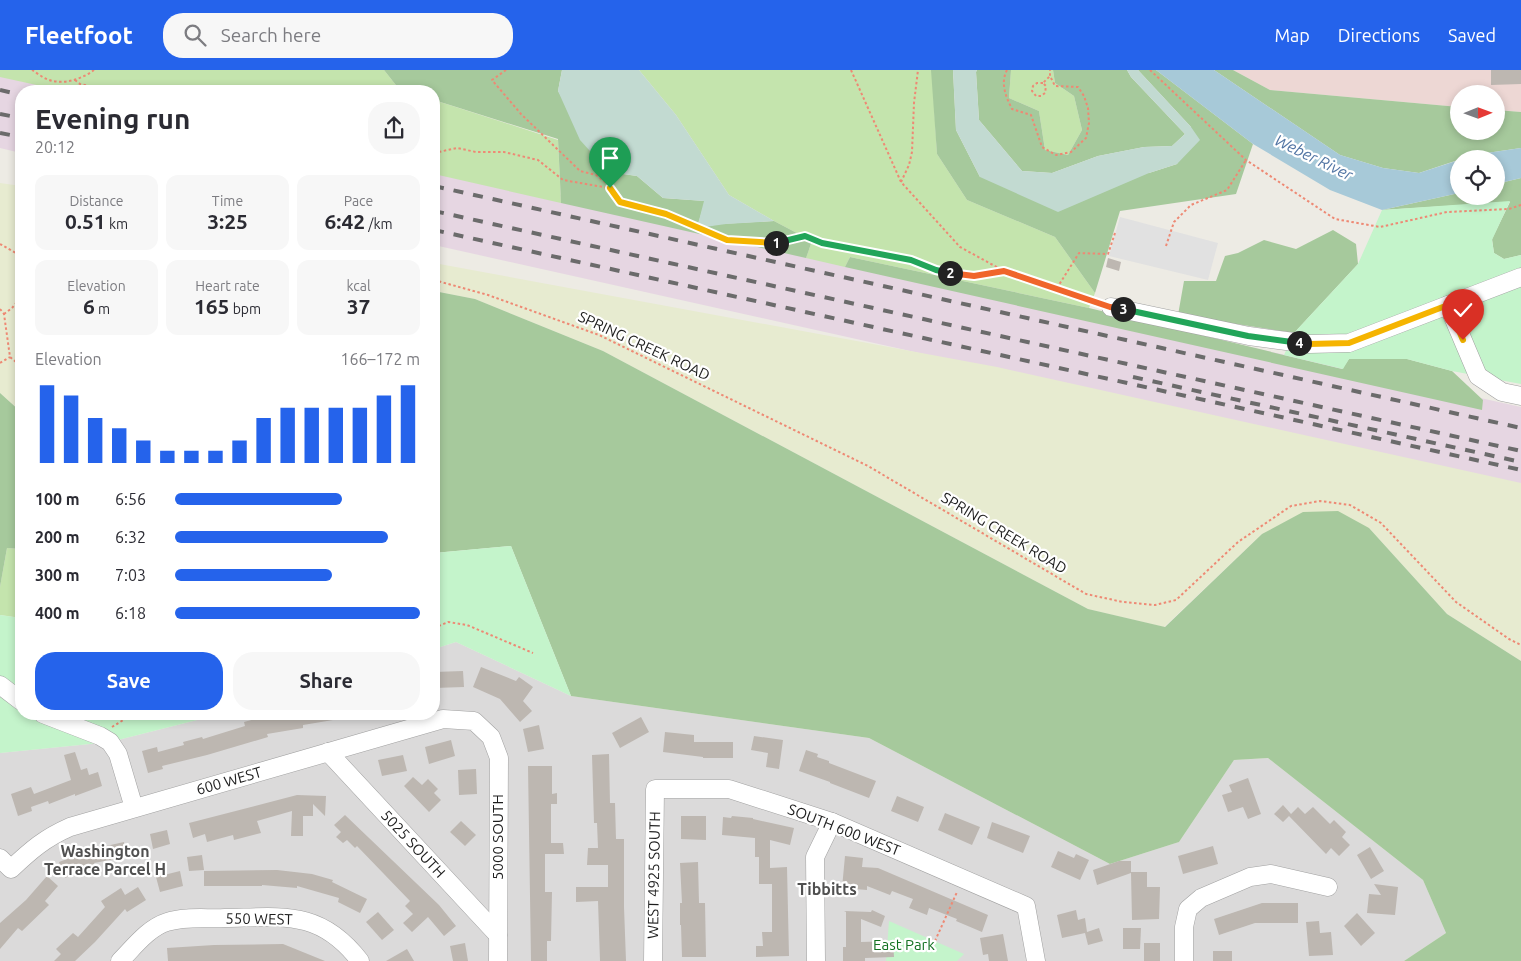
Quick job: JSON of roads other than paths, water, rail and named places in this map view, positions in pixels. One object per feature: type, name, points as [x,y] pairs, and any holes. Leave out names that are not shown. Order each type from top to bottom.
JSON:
[{"type":"street","points":[[1110,307],[1248,336],[1309,344],[1349,343],[1521,277]]},
{"type":"street","points":[[1448,305],[1478,376],[1502,392],[1521,396]]},
{"type":"street","points":[[0,685],[15,696]]},
{"type":"street","points":[[57,720],[100,736],[110,742],[118,754],[134,808]]},
{"type":"street","name":"600 WEST","points":[[440,720],[474,721]]},
{"type":"street","name":"600 WEST","points":[[4,869],[51,835],[70,827],[440,720]]},
{"type":"street","name":"5000 SOUTH","points":[[474,721],[491,737],[499,758],[498,961]]},
{"type":"street","name":"5025 SOUTH","points":[[328,752],[498,935]]},
{"type":"street","name":"SOUTH 600 WEST","points":[[655,789],[729,789],[832,822],[1026,906],[1036,961]]},
{"type":"street","name":"WEST 4925 SOUTH","points":[[652,961],[655,789]]},
{"type":"street","points":[[816,961],[815,857],[832,822]]},
{"type":"street","points":[[1184,961],[1184,927],[1188,909],[1201,898],[1250,877],[1271,874],[1328,887]]},
{"type":"street","name":"550 WEST","points":[[120,961],[147,934],[167,922],[191,919],[289,917],[306,921],[334,935],[360,961]]},
{"type":"water","name":"Weber River","points":[[1156,70],[1214,70],[1340,155],[1383,168],[1419,173],[1450,163],[1450,195],[1382,210],[1330,190],[1253,144]]},
{"type":"water","points":[[1521,148],[1521,178],[1505,182],[1505,150]]},
{"type":"railway","points":[[0,90],[15,94]]},
{"type":"railway","points":[[0,114],[15,117]]},
{"type":"railway","points":[[0,133],[15,136]]},
{"type":"railway","points":[[440,187],[1521,428]]},
{"type":"railway","points":[[440,212],[1521,451]]},
{"type":"railway","points":[[440,231],[1521,470]]},
{"type":"railway","points":[[1133,377],[1521,462]]},
{"type":"district","name":"Washington Terrace Parcel H","points":[[105,860]]},
{"type":"district","name":"Tibbitts","points":[[827,889]]},
{"type":"park label","name":"East Park","points":[[904,945]]}]
